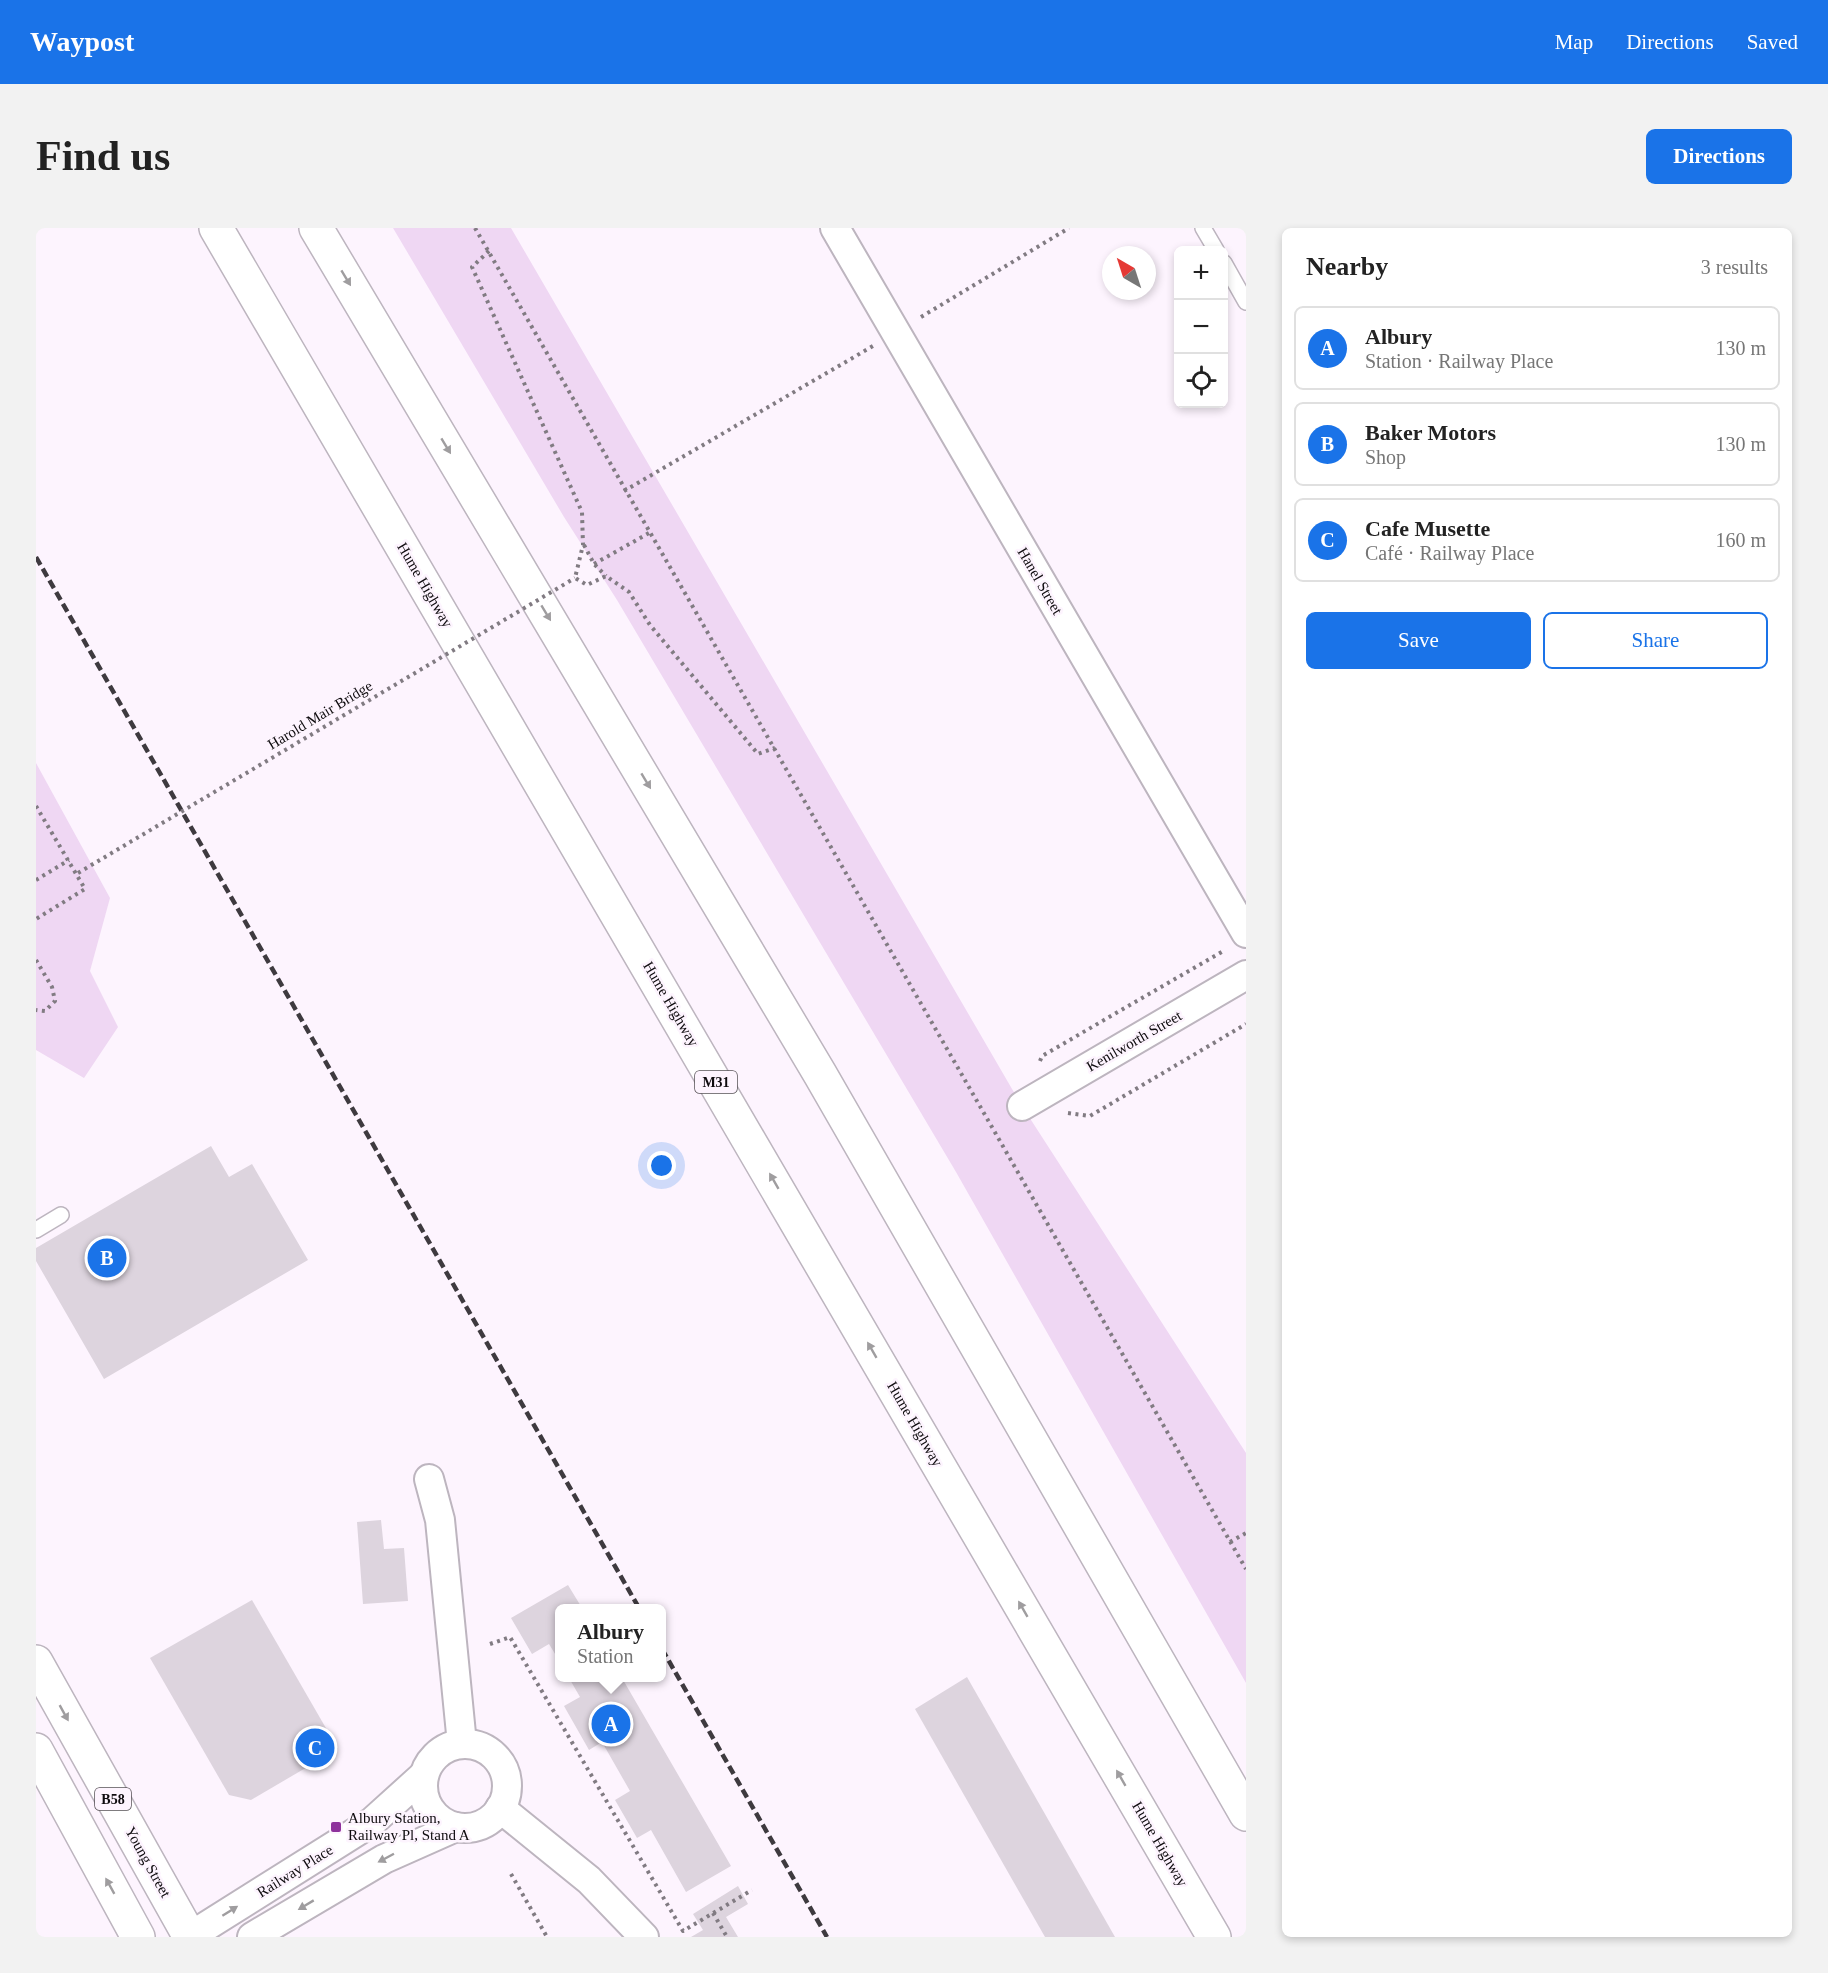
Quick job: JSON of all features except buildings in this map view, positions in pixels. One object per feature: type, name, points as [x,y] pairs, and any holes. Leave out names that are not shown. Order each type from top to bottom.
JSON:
[{"type":"main road","name":"Hume Highway","points":[[216,228],[1214,1937]]},
{"type":"main road","points":[[316,228],[820,1074],[1246,1814]]},
{"type":"main road","name":"Young Street","points":[[36,1662],[189,1937]]},
{"type":"main road","points":[[36,1750],[138,1937]]},
{"type":"street","name":"Hanel Street","points":[[835,228],[1246,933]]},
{"type":"street","name":"Kenilworth Street","points":[[1022,1106],[1246,975]]},
{"type":"street","points":[[429,1479],[440,1520],[462,1744]]},
{"type":"street","points":[[252,1937],[384,1859],[456,1827],[481,1825],[492,1818],[500,1808],[507,1784],[498,1761],[478,1746],[462,1744],[451,1746],[430,1763],[424,1775],[426,1802],[443,1822],[456,1827]]},
{"type":"street","name":"Railway Place","points":[[189,1937],[372,1822],[424,1775]]},
{"type":"street","points":[[500,1808],[589,1880],[644,1937]]},
{"type":"lane","points":[[1203,228],[1214,246]]},
{"type":"lane","points":[[1228,270],[1246,302]]},
{"type":"lane","points":[[36,1230],[61,1215]]},
{"type":"path","points":[[475,228],[624,491],[775,748],[1246,1569]]},
{"type":"path","points":[[624,491],[895,333],[1069,228]]},
{"type":"path","points":[[489,251],[472,267],[582,512],[584,544],[575,578],[587,585],[606,576]]},
{"type":"path","points":[[594,564],[649,533]]},
{"type":"path","points":[[584,544],[594,564],[606,576],[629,592],[650,625],[758,754],[775,748]]},
{"type":"path","name":"Harold Mair Bridge","points":[[78,873],[575,578]]},
{"type":"path","points":[[36,806],[86,889],[36,919]]},
{"type":"path","points":[[36,880],[69,860]]},
{"type":"path","points":[[36,960],[52,987],[55,1001],[45,1011],[36,1010]]},
{"type":"path","points":[[1230,1542],[1246,1533]]},
{"type":"path","points":[[489,1644],[510,1637],[682,1931],[753,1890]]},
{"type":"path","points":[[511,1874],[547,1937]]},
{"type":"path","points":[[713,1913],[727,1937]]},
{"type":"shaded area","points":[[393,228],[511,228],[1022,1106],[1246,1453],[1246,1683],[956,1172],[617,600],[564,517]]},
{"type":"shaded area","points":[[36,763],[110,898],[90,971],[118,1027],[84,1078],[36,1050]]},
{"type":"railway","points":[[36,557],[637,1604]]},
{"type":"railway","points":[[666,1656],[827,1937]]},
{"type":"place","name":"Baker Motors","points":[[107,1258]]},
{"type":"place","name":"Albury","points":[[611,1724]]},
{"type":"place","name":"Cafe Musette","points":[[315,1748]]},
{"type":"place","name":"Albury Station, Railway Pl, Stand A","points":[[336,1827]]}]
